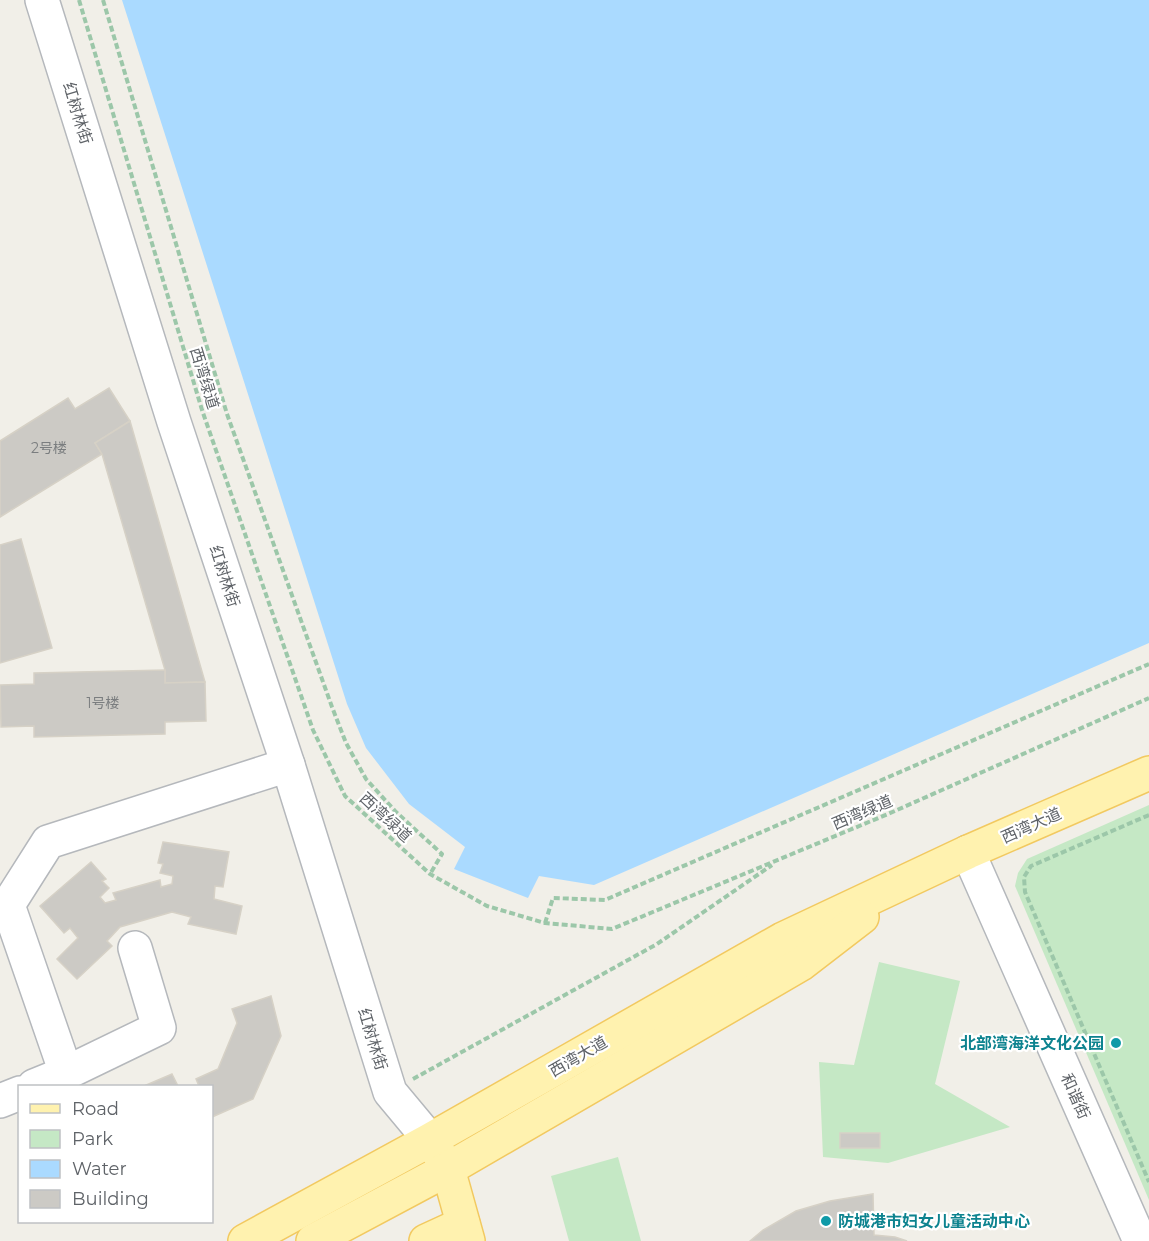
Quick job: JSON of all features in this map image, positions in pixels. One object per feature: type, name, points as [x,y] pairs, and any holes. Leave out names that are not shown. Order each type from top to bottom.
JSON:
[{"type":"main road","name":"西湾大道","points":[[245,1241],[430,1140],[783,939],[968,852],[1149,773]]},
{"type":"main road","name":"西湾大道","points":[[314,1241],[448,1169],[801,964],[913,878]]},
{"type":"main road","points":[[426,1241],[466,1232],[448,1169],[430,1140]]},
{"type":"street","name":"红树林街","points":[[42,0],[174,422],[288,765],[390,1092],[430,1140]]},
{"type":"street","points":[[66,1073],[8,904],[48,842],[288,765]]},
{"type":"street","name":"和谐街","points":[[968,852],[1140,1241]]},
{"type":"street","points":[[36,1085],[159,1028],[135,948]]},
{"type":"street","points":[[0,1101],[18,1094]]},
{"type":"path","name":"西湾绿道","points":[[79,0],[202,410],[313,730],[345,796],[430,874],[487,906],[545,923],[612,929],[898,810],[1149,698]]},
{"type":"path","points":[[103,0],[227,414],[345,743],[366,779],[396,812],[442,854],[430,874]]},
{"type":"path","points":[[545,923],[553,898],[605,900],[1149,664]]},
{"type":"path","points":[[1149,815],[1031,866],[1024,877],[1025,892],[1149,1182]]},
{"type":"path","points":[[390,1092],[657,944],[780,859]]},
{"type":"green space","name":"北部湾海洋文化公园","points":[[1149,805],[1149,1200],[1015,886],[1018,873],[1027,859]]},
{"type":"green space","points":[[879,962],[960,981],[935,1084],[1010,1127],[888,1163],[823,1157],[819,1062],[854,1065]]},
{"type":"green space","points":[[618,1157],[641,1241],[569,1241],[551,1176]]},
{"type":"water","points":[[122,0],[1149,0],[1149,643],[594,885],[539,876],[528,898],[454,869],[465,847],[409,804],[366,748],[347,704]]},
{"type":"building","points":[[109,388],[130,421],[95,443],[102,454],[0,517],[0,441],[68,398],[75,409]]},
{"type":"building","points":[[130,421],[205,682],[165,683],[165,670],[102,454],[95,443]]},
{"type":"building","points":[[21,539],[52,648],[0,663],[0,545]]},
{"type":"building","points":[[165,670],[165,683],[205,682],[206,721],[165,722],[165,734],[34,737],[34,726],[1,727],[0,685],[34,684],[34,673]]},
{"type":"building","points":[[163,842],[229,852],[223,887],[215,886],[214,899],[242,906],[236,934],[188,924],[191,917],[172,912],[120,927],[107,941],[112,946],[77,979],[57,959],[78,938],[70,928],[64,933],[40,906],[91,862],[106,879],[102,881],[109,888],[100,897],[105,903],[116,900],[113,893],[160,880],[161,887],[172,884],[173,876],[160,873],[163,864],[158,863]]},
{"type":"building","points":[[271,996],[281,1036],[253,1099],[213,1117],[213,1085],[199,1085],[196,1079],[218,1069],[237,1023],[232,1009]]},
{"type":"building","points":[[172,1074],[178,1085],[146,1085]]},
{"type":"building","points":[[840,1133],[880,1133],[880,1148],[840,1148]]},
{"type":"building","name":"防城港市妇女儿童活动中心","points":[[873,1194],[874,1235],[907,1241],[750,1241],[763,1230],[796,1211],[830,1201]]},
{"type":"place","name":"北部湾海洋文化公园","points":[[1116,1043]]},
{"type":"place","name":"防城港市妇女儿童活动中心","points":[[826,1221]]}]
